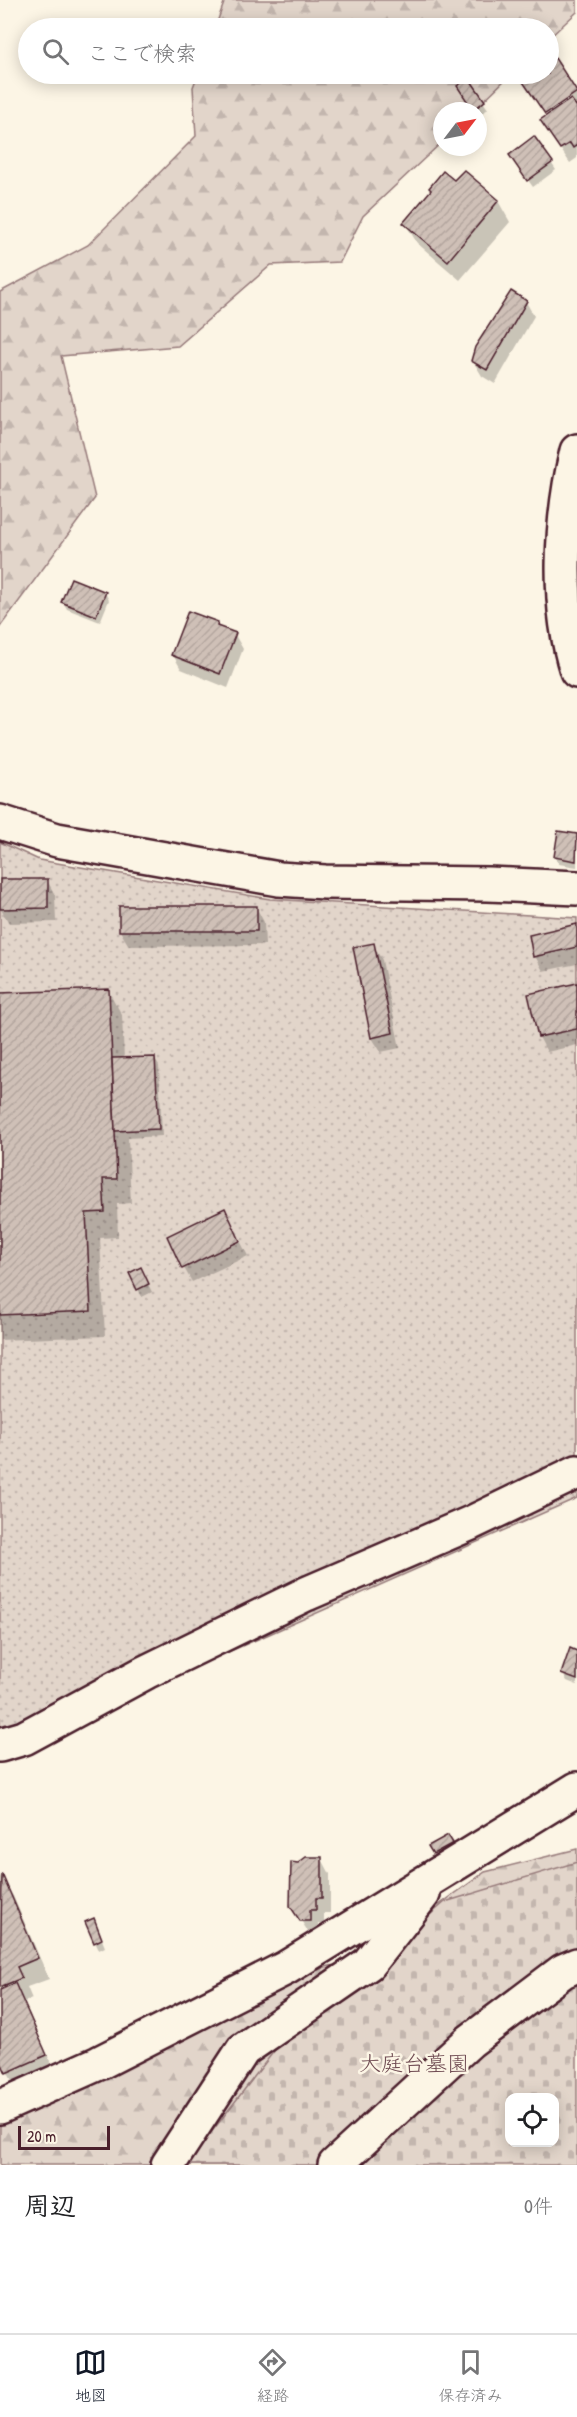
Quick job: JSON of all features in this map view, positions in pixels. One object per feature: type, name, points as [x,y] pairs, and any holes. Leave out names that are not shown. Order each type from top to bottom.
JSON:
[{"type":"street","points":[[577,451],[570,484],[563,583],[577,670]]},
{"type":"street","points":[[0,822],[57,840],[279,879],[577,888]]},
{"type":"street","points":[[0,1745],[41,1730],[146,1672],[306,1594],[471,1522],[577,1472]]},
{"type":"street","points":[[0,2107],[99,2063],[286,1968],[435,1878],[561,1808],[577,1789]]},
{"type":"street","points":[[168,2165],[243,2050],[368,1964],[435,1878]]},
{"type":"street","points":[[335,2165],[470,2041],[563,1971],[577,1965]]},
{"type":"green space","points":[[225,0],[577,0],[577,12],[559,29],[559,18],[219,18]]},
{"type":"green space","points":[[194,84],[501,84],[482,102],[433,102],[433,150],[363,216],[340,262],[271,265],[178,346],[61,356],[95,498],[0,627],[0,292],[88,245],[196,136]]},
{"type":"green space","points":[[0,842],[39,860],[270,899],[577,918],[577,1498],[0,1753]]},
{"type":"green space","points":[[577,1849],[577,1900],[235,2165],[0,2165],[0,2125],[285,1985],[325,1967],[364,1959],[485,1872]]},
{"type":"green space","name":"大庭台墓園","points":[[577,1862],[577,2165],[186,2165],[278,2046],[445,1902]]},
{"type":"building","points":[[559,64],[577,92],[545,114],[524,84],[559,84]]},
{"type":"building","points":[[460,84],[473,84],[485,101],[468,102],[457,86]]},
{"type":"building","points":[[571,99],[577,107],[577,145],[573,148],[570,143],[560,149],[540,120]]},
{"type":"building","points":[[534,136],[553,162],[527,181],[509,155]]},
{"type":"building","points":[[464,170],[499,200],[448,261],[403,223],[431,190],[429,188],[443,171],[454,180]]},
{"type":"building","points":[[511,291],[527,301],[487,370],[471,361],[475,347]]},
{"type":"building","points":[[71,578],[106,592],[96,616],[61,602]]},
{"type":"building","points":[[188,611],[218,622],[217,626],[236,633],[220,674],[171,655]]},
{"type":"building","points":[[558,831],[577,834],[576,861],[554,857]]},
{"type":"building","points":[[0,879],[48,879],[48,908],[0,909]]},
{"type":"building","points":[[119,906],[257,906],[257,931],[119,931]]},
{"type":"building","points":[[577,924],[577,947],[533,957],[529,935]]},
{"type":"building","points":[[374,943],[393,1033],[371,1038],[353,947]]},
{"type":"building","points":[[577,983],[577,1029],[538,1037],[528,994]]},
{"type":"building","points":[[109,989],[117,1179],[103,1179],[105,1212],[86,1213],[91,1311],[0,1315],[0,993]]},
{"type":"building","points":[[155,1057],[159,1129],[115,1131],[112,1058]]},
{"type":"building","points":[[225,1208],[240,1241],[182,1269],[167,1236]]},
{"type":"building","points":[[141,1267],[149,1284],[137,1290],[129,1273]]},
{"type":"building","points":[[570,1648],[577,1651],[577,1680],[561,1674]]},
{"type":"building","points":[[448,1835],[453,1843],[433,1854],[428,1846]]},
{"type":"building","points":[[306,1857],[322,1857],[322,1898],[316,1898],[316,1910],[310,1910],[310,1921],[300,1921],[290,1906],[291,1862],[298,1863]]},
{"type":"building","points":[[2,1874],[38,1958],[17,1967],[22,1978],[0,1987]]},
{"type":"building","points":[[94,1918],[102,1939],[94,1943],[85,1922]]},
{"type":"building","points":[[15,1983],[47,2055],[6,2073],[0,2060],[0,1990]]}]
